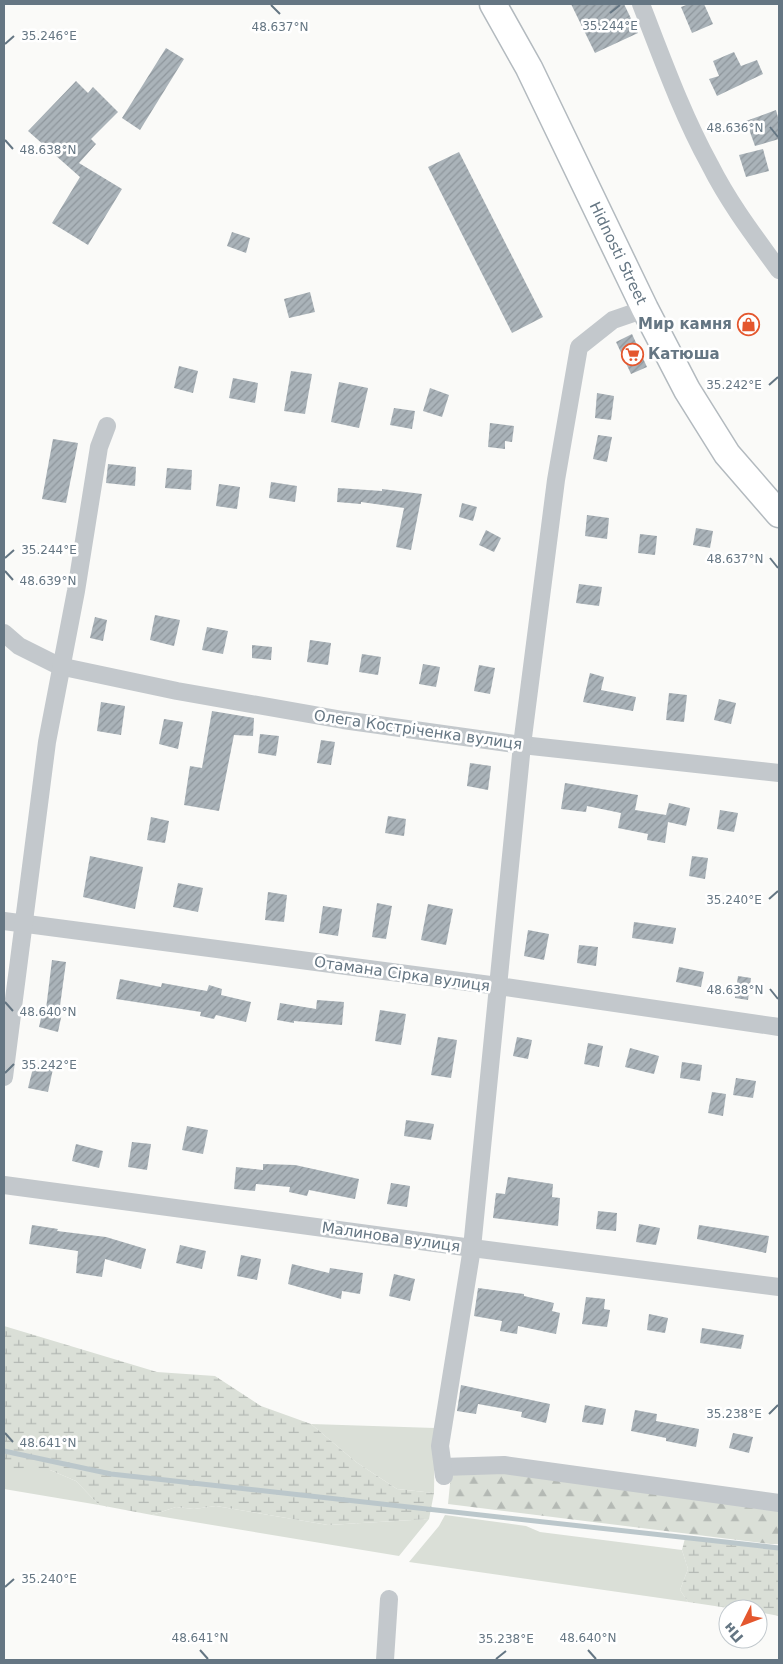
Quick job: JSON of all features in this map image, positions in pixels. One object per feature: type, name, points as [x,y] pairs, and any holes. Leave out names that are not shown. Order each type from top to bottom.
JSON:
[{"type":"main road","name":"Hidnosti Street","points":[[493,4],[529,68],[687,390],[727,454],[779,514]]},
{"type":"street","points":[[641,4],[661,56],[710,166],[747,227],[779,270]]},
{"type":"street","points":[[646,309],[613,320],[579,347],[556,480],[522,745],[472,1248],[440,1446],[444,1472],[504,1465],[779,1503]]},
{"type":"street","points":[[4,1077],[25,924],[32,849],[59,666],[76,591],[99,446],[107,426]]},
{"type":"street","name":"Олега Костріченка вулиця","points":[[4,633],[18,646],[59,666],[177,691],[343,720],[522,745],[779,773]]},
{"type":"street","name":"Отамана Сірка вулиця","points":[[4,921],[498,986],[779,1027]]},
{"type":"street","name":"Малинова вулиця","points":[[4,1185],[779,1287]]},
{"type":"street","points":[[384,1660],[388,1599]]},
{"type":"green space","points":[[4,1326],[157,1372],[215,1376],[261,1406],[311,1424],[356,1462],[397,1489],[434,1493],[429,1519],[328,1525],[216,1506],[194,1509],[176,1507],[152,1515],[99,1505],[76,1481],[50,1470],[4,1470]]},
{"type":"green space","points":[[311,1424],[435,1428],[434,1493],[397,1489],[356,1462]]},
{"type":"green space","points":[[4,1470],[50,1470],[76,1481],[99,1505],[4,1489]]},
{"type":"green space","points":[[496,1471],[779,1510],[779,1544],[448,1504],[451,1474]]},
{"type":"green space","points":[[216,1506],[328,1525],[429,1519],[399,1556],[152,1515],[176,1507],[194,1509]]},
{"type":"green space","points":[[445,1515],[526,1526],[540,1532],[682,1550],[688,1569],[680,1590],[688,1602],[409,1562],[439,1526]]},
{"type":"green space","points":[[685,1538],[779,1548],[779,1616],[768,1614],[768,1599],[718,1599],[718,1606],[688,1602],[680,1590],[688,1569],[682,1550]]},
{"type":"building","points":[[571,4],[624,4],[638,33],[595,53]]},
{"type":"building","points":[[689,4],[704,4],[713,24],[692,33],[681,7]]},
{"type":"building","points":[[166,48],[184,59],[140,130],[122,118]]},
{"type":"building","points":[[734,52],[741,66],[757,60],[763,74],[717,96],[709,79],[719,76],[713,61]]},
{"type":"building","points":[[76,81],[88,93],[93,87],[118,112],[91,139],[96,144],[79,163],[122,189],[88,245],[52,223],[80,177],[28,131]]},
{"type":"building","points":[[776,110],[779,121],[779,139],[755,146],[746,121]]},
{"type":"building","points":[[763,149],[769,171],[746,177],[739,155]]},
{"type":"building","points":[[459,152],[543,317],[512,333],[428,167]]},
{"type":"building","points":[[232,232],[250,238],[246,253],[227,246]]},
{"type":"building","points":[[310,292],[315,312],[289,318],[284,299]]},
{"type":"building","name":"Катюша","points":[[632,334],[647,367],[631,374],[616,342]]},
{"type":"building","points":[[179,366],[198,371],[193,393],[174,388]]},
{"type":"building","points":[[291,371],[312,374],[305,414],[284,411]]},
{"type":"building","points":[[233,378],[258,383],[255,403],[229,398]]},
{"type":"building","points":[[339,382],[368,388],[359,428],[331,422]]},
{"type":"building","points":[[430,388],[449,395],[442,417],[423,411]]},
{"type":"building","points":[[597,393],[614,396],[611,420],[595,418]]},
{"type":"building","points":[[394,408],[415,411],[412,429],[390,425]]},
{"type":"building","points":[[490,423],[514,426],[512,442],[505,441],[505,449],[488,447]]},
{"type":"building","points":[[598,435],[612,437],[607,462],[593,459]]},
{"type":"building","points":[[53,439],[78,443],[66,503],[42,499]]},
{"type":"building","points":[[108,464],[136,467],[135,486],[106,483]]},
{"type":"building","points":[[167,468],[192,470],[191,490],[165,488]]},
{"type":"building","points":[[271,482],[297,486],[295,502],[269,498]]},
{"type":"building","points":[[219,484],[240,487],[237,509],[216,506]]},
{"type":"building","points":[[338,488],[382,491],[382,489],[422,494],[411,550],[396,547],[404,508],[361,502],[361,504],[337,502]]},
{"type":"building","points":[[462,503],[477,507],[473,521],[459,517]]},
{"type":"building","points":[[587,515],[609,518],[607,539],[585,536]]},
{"type":"building","points":[[696,528],[713,531],[710,548],[693,545]]},
{"type":"building","points":[[486,530],[501,538],[494,552],[479,545]]},
{"type":"building","points":[[640,534],[657,536],[655,555],[638,553]]},
{"type":"building","points":[[579,584],[602,587],[599,606],[576,603]]},
{"type":"building","points":[[155,615],[180,620],[174,646],[150,640]]},
{"type":"building","points":[[95,617],[107,620],[103,641],[90,638]]},
{"type":"building","points":[[207,627],[228,631],[223,654],[202,650]]},
{"type":"building","points":[[310,640],[331,643],[328,665],[307,662]]},
{"type":"building","points":[[252,645],[272,647],[271,660],[252,658]]},
{"type":"building","points":[[362,654],[381,657],[378,675],[359,672]]},
{"type":"building","points":[[423,664],[440,667],[436,687],[419,684]]},
{"type":"building","points":[[479,665],[495,668],[490,694],[474,691]]},
{"type":"building","points":[[590,673],[604,677],[601,690],[636,697],[633,711],[583,702]]},
{"type":"building","points":[[669,693],[687,695],[684,722],[666,720]]},
{"type":"building","points":[[719,699],[736,703],[731,724],[714,720]]},
{"type":"building","points":[[101,702],[125,706],[121,735],[97,731]]},
{"type":"building","points":[[212,711],[254,718],[253,736],[234,735],[219,811],[184,805],[190,766],[202,768]]},
{"type":"building","points":[[164,719],[183,722],[178,749],[159,744]]},
{"type":"building","points":[[260,734],[279,736],[276,756],[258,753]]},
{"type":"building","points":[[321,740],[335,742],[331,765],[317,763]]},
{"type":"building","points":[[470,763],[491,766],[488,790],[467,786]]},
{"type":"building","points":[[565,783],[638,795],[635,810],[666,815],[669,803],[690,808],[686,826],[668,822],[665,843],[647,840],[648,834],[618,828],[621,813],[587,806],[586,812],[561,809]]},
{"type":"building","points":[[720,810],[738,813],[734,832],[717,829]]},
{"type":"building","points":[[388,816],[406,819],[404,836],[385,833]]},
{"type":"building","points":[[151,817],[169,821],[165,843],[147,840]]},
{"type":"building","points":[[90,856],[143,867],[135,909],[83,897]]},
{"type":"building","points":[[692,856],[708,858],[705,879],[689,876]]},
{"type":"building","points":[[178,883],[203,888],[198,912],[173,907]]},
{"type":"building","points":[[268,892],[287,895],[284,922],[265,920]]},
{"type":"building","points":[[377,903],[392,906],[386,939],[372,937]]},
{"type":"building","points":[[428,904],[453,909],[446,945],[421,940]]},
{"type":"building","points":[[323,906],[342,909],[338,936],[319,933]]},
{"type":"building","points":[[634,922],[676,928],[673,944],[632,938]]},
{"type":"building","points":[[528,930],[549,934],[544,960],[524,956]]},
{"type":"building","points":[[579,945],[598,947],[596,966],[577,963]]},
{"type":"building","points":[[52,960],[66,962],[59,1013],[62,1013],[58,1032],[39,1027],[43,1009],[46,1009]]},
{"type":"building","points":[[679,967],[704,972],[701,987],[676,982]]},
{"type":"building","points":[[738,976],[751,978],[748,1000],[735,998]]},
{"type":"building","points":[[120,979],[161,987],[162,983],[207,991],[209,985],[222,989],[221,995],[251,1002],[246,1022],[216,1015],[214,1019],[200,1016],[201,1012],[116,999]]},
{"type":"building","points":[[317,1000],[344,1002],[342,1025],[294,1021],[294,1023],[277,1020],[280,1003],[316,1009]]},
{"type":"building","points":[[380,1010],[406,1014],[401,1045],[375,1041]]},
{"type":"building","points":[[438,1037],[457,1040],[451,1078],[431,1075]]},
{"type":"building","points":[[517,1037],[532,1040],[528,1059],[513,1056]]},
{"type":"building","points":[[588,1043],[603,1046],[599,1067],[584,1064]]},
{"type":"building","points":[[630,1048],[659,1056],[654,1074],[625,1067]]},
{"type":"building","points":[[682,1062],[702,1065],[700,1081],[680,1078]]},
{"type":"building","points":[[34,1064],[53,1069],[48,1092],[28,1088]]},
{"type":"building","points":[[736,1078],[756,1081],[753,1098],[733,1095]]},
{"type":"building","points":[[712,1092],[726,1094],[723,1116],[708,1113]]},
{"type":"building","points":[[406,1120],[434,1124],[431,1140],[404,1136]]},
{"type":"building","points":[[187,1126],[208,1130],[203,1154],[182,1150]]},
{"type":"building","points":[[132,1142],[151,1144],[147,1170],[128,1167]]},
{"type":"building","points":[[76,1144],[103,1151],[99,1168],[72,1161]]},
{"type":"building","points":[[263,1164],[295,1165],[359,1179],[355,1199],[309,1190],[307,1196],[289,1192],[290,1187],[256,1184],[255,1191],[234,1189],[236,1167],[263,1170]]},
{"type":"building","points":[[508,1177],[553,1184],[552,1197],[560,1198],[558,1226],[493,1218],[496,1193],[505,1194]]},
{"type":"building","points":[[391,1183],[410,1186],[407,1207],[387,1204]]},
{"type":"building","points":[[598,1211],[617,1213],[616,1231],[596,1229]]},
{"type":"building","points":[[639,1224],[660,1228],[656,1245],[636,1242]]},
{"type":"building","points":[[32,1225],[58,1229],[57,1231],[106,1237],[146,1249],[141,1269],[105,1259],[102,1277],[76,1273],[78,1251],[29,1244]]},
{"type":"building","points":[[699,1225],[769,1236],[766,1253],[697,1239]]},
{"type":"building","points":[[180,1245],[206,1251],[202,1269],[176,1263]]},
{"type":"building","points":[[241,1255],[261,1259],[257,1280],[237,1276]]},
{"type":"building","points":[[292,1264],[329,1273],[330,1268],[363,1273],[360,1294],[342,1291],[341,1299],[288,1284]]},
{"type":"building","points":[[394,1274],[415,1279],[410,1301],[389,1296]]},
{"type":"building","points":[[478,1288],[524,1294],[524,1296],[554,1303],[552,1311],[560,1313],[556,1334],[518,1326],[517,1334],[500,1331],[502,1321],[474,1316]]},
{"type":"building","points":[[586,1297],[605,1299],[604,1309],[610,1310],[607,1327],[582,1324]]},
{"type":"building","points":[[649,1314],[668,1318],[665,1333],[647,1330]]},
{"type":"building","points":[[702,1328],[744,1335],[741,1349],[700,1343]]},
{"type":"building","points":[[461,1385],[550,1404],[546,1423],[521,1417],[522,1412],[478,1404],[476,1414],[457,1411]]},
{"type":"building","points":[[585,1405],[606,1409],[603,1425],[582,1422]]},
{"type":"building","points":[[635,1410],[657,1414],[656,1421],[699,1429],[696,1447],[666,1441],[666,1438],[631,1431]]},
{"type":"building","points":[[733,1433],[753,1437],[749,1453],[729,1448]]},
{"type":"waterway","points":[[4,1451],[111,1474],[779,1548]]},
{"type":"place","name":"Мир камня","points":[[748,324]]},
{"type":"place","name":"Катюша","points":[[632,354]]}]
